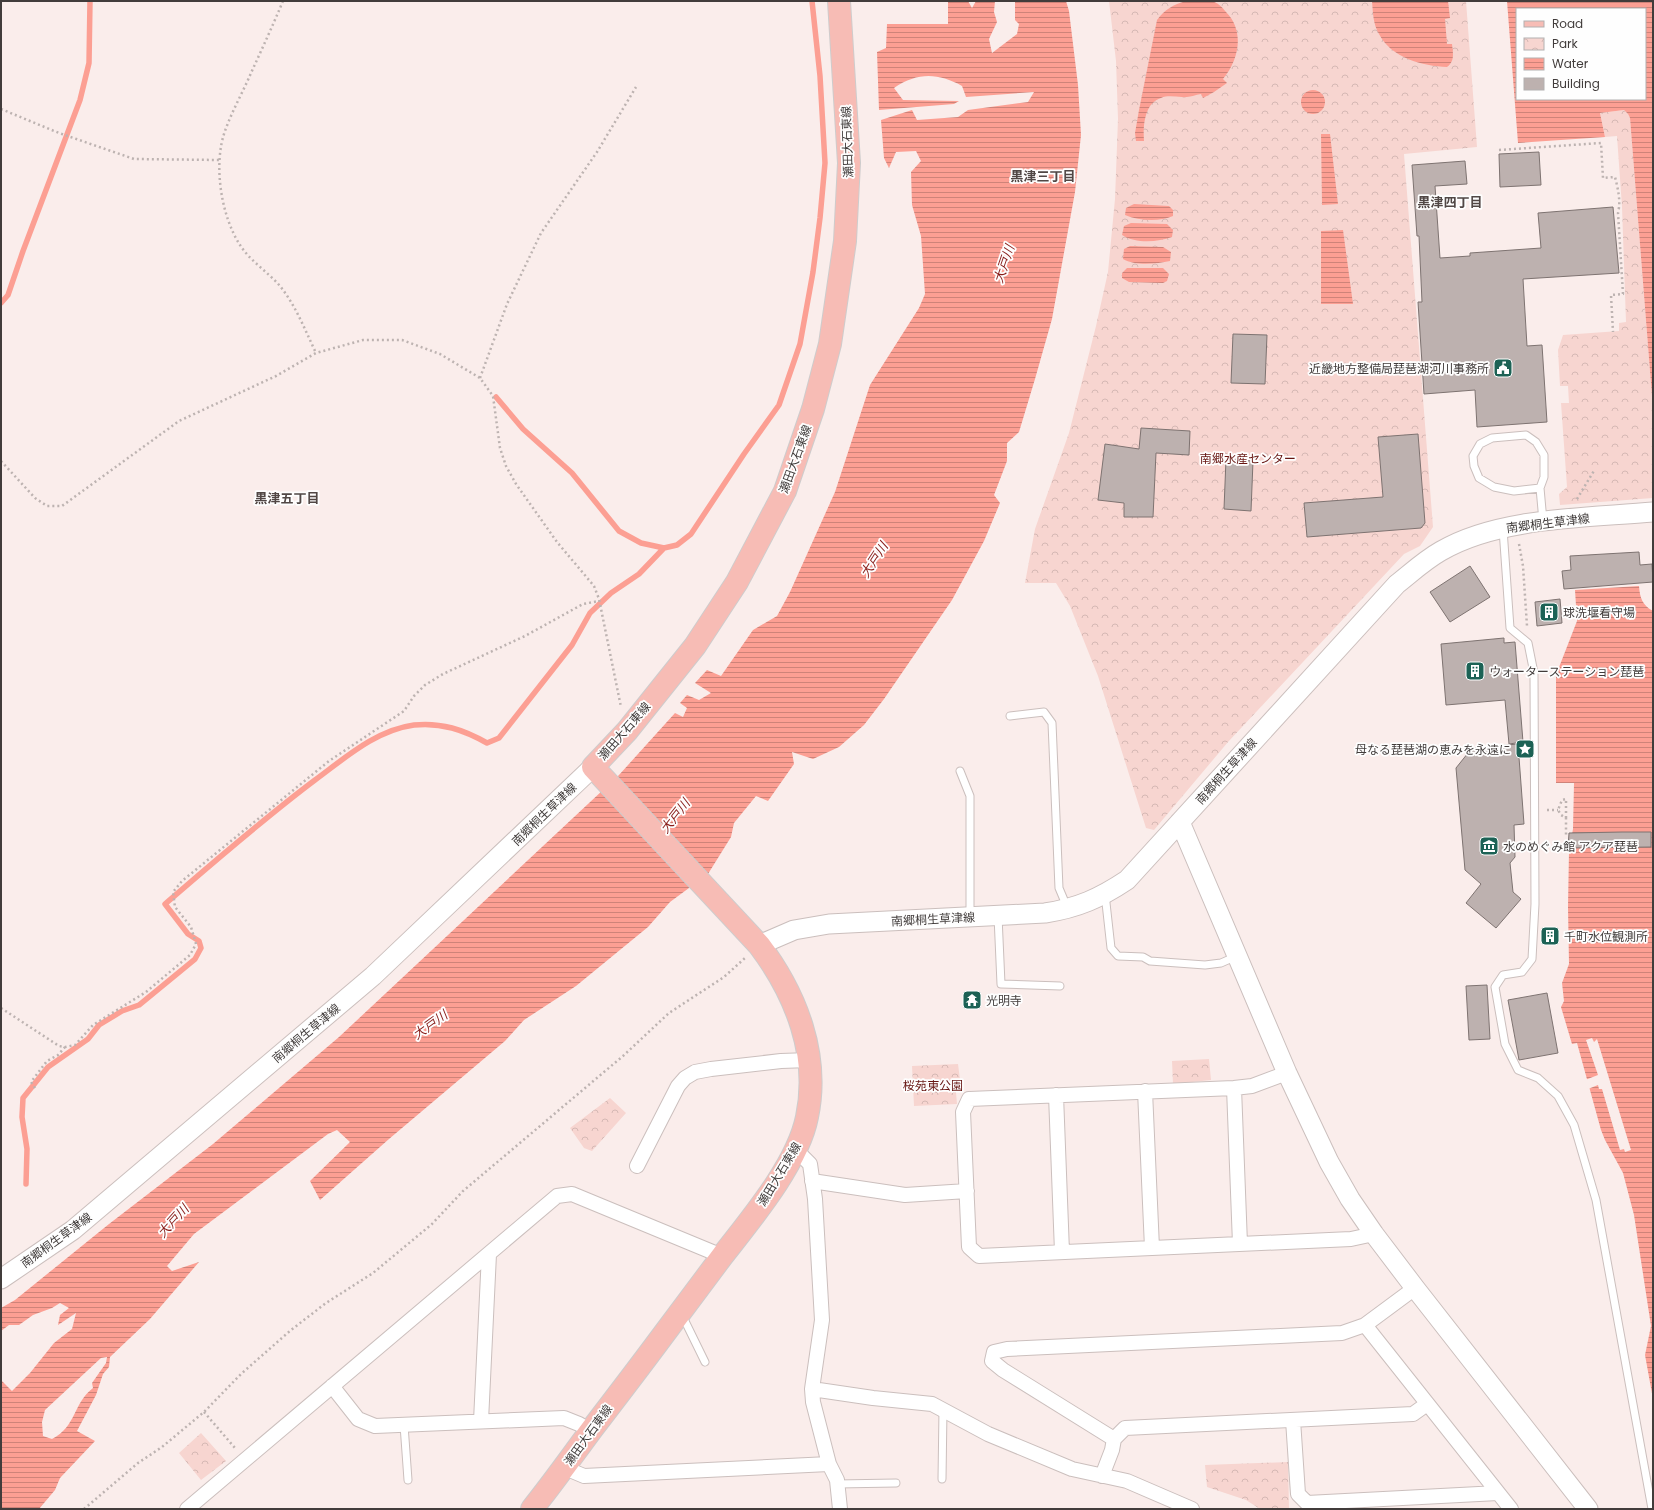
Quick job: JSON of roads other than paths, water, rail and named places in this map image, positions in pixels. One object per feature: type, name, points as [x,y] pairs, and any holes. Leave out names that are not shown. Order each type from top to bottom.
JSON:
[{"type":"main road","name":"瀬田大石東線","points":[[532,1509],[565,1468],[591,1431],[748,1223],[796,1150],[803,1134],[808,1116],[811,1092],[810,1060],[806,1041],[797,1010],[785,983],[774,964],[753,939],[598,773],[627,731],[695,646],[737,582],[785,491],[814,409],[830,344],[845,241],[849,163],[839,1]]},
{"type":"main road","name":"南郷桐生草津線","points":[[753,939],[829,924],[1045,913],[1082,905],[1105,894],[1127,880],[1397,584],[1441,551],[1465,539],[1503,528],[1543,522],[1653,512]]},
{"type":"main road","name":"南郷桐生草津線","points":[[1,1279],[73,1230],[373,976],[598,773]]},
{"type":"main road","points":[[1180,822],[1288,1073],[1329,1162],[1350,1199],[1374,1234],[1415,1288],[1588,1509]]},
{"type":"street","points":[[637,1166],[678,1086],[685,1078],[695,1072],[710,1069],[781,1061],[810,1060]]},
{"type":"street","points":[[1288,1073],[1252,1086],[1234,1088],[969,1099],[963,1112],[969,1247],[979,1256],[1351,1239],[1374,1234]]},
{"type":"street","points":[[1234,1088],[1240,1244]]},
{"type":"street","points":[[1145,1092],[1152,1248]]},
{"type":"street","points":[[1056,1095],[1062,1252]]},
{"type":"street","points":[[796,1150],[804,1156],[810,1164],[815,1199],[822,1320],[812,1389],[812,1402],[829,1464],[837,1480],[840,1509]]},
{"type":"street","points":[[812,1181],[905,1196],[967,1192]]},
{"type":"street","points":[[187,1509],[557,1196],[572,1194],[722,1256]]},
{"type":"street","points":[[481,1421],[489,1254]]},
{"type":"street","points":[[1114,1439],[1003,1370],[992,1361],[994,1352],[1007,1349],[1342,1333],[1365,1325],[1415,1288]]},
{"type":"street","points":[[1365,1325],[1510,1509]]},
{"type":"street","points":[[332,1386],[358,1419],[375,1426],[564,1418],[591,1431]]},
{"type":"street","points":[[812,1389],[873,1398],[932,1404],[988,1434],[1033,1454],[1072,1469],[1127,1481],[1178,1506],[1192,1509]]},
{"type":"street","points":[[1102,1476],[1112,1450],[1114,1439],[1126,1428],[1413,1414],[1427,1404]]},
{"type":"street","points":[[1293,1420],[1298,1494],[1308,1503],[1376,1504],[1498,1493]]},
{"type":"street","points":[[565,1468],[584,1476],[829,1464]]},
{"type":"lane","points":[[1540,488],[1514,491],[1494,487],[1479,478],[1474,466],[1473,456],[1480,444],[1492,438],[1526,435],[1536,442],[1544,455],[1544,477],[1540,488],[1543,522]]},
{"type":"lane","points":[[1503,528],[1510,628],[1528,643],[1534,673],[1535,904],[1532,959],[1522,972],[1503,975],[1495,987],[1505,1044],[1518,1070],[1538,1078],[1558,1096],[1574,1125],[1596,1200],[1652,1509]]},
{"type":"lane","points":[[1010,716],[1044,712],[1052,723],[1059,888],[1068,909]]},
{"type":"lane","points":[[960,771],[970,796],[970,917]]},
{"type":"lane","points":[[1105,894],[1110,948],[1118,956],[1143,957],[1150,961],[1205,966],[1221,963],[1238,956]]},
{"type":"lane","points":[[998,915],[1001,984],[1060,986]]},
{"type":"lane","points":[[680,1312],[705,1362]]},
{"type":"lane","points":[[942,1479],[943,1410]]},
{"type":"lane","points":[[404,1425],[408,1480]]},
{"type":"lane","points":[[837,1484],[896,1483]]},
{"type":"water","name":"大戸川","points":[[948,1],[968,1],[972,8],[976,1],[995,1],[994,12],[997,22],[989,39],[992,53],[1017,34],[1019,24],[1015,20],[1015,1],[1066,1],[1069,11],[1078,85],[1081,135],[1075,192],[1052,319],[1019,432],[1007,443],[1007,461],[994,495],[1000,503],[984,541],[952,600],[884,699],[864,725],[839,747],[813,759],[792,752],[794,764],[768,801],[756,796],[734,823],[731,837],[708,874],[670,902],[648,927],[576,986],[524,1020],[505,1041],[389,1139],[320,1200],[310,1181],[350,1142],[337,1130],[328,1134],[194,1234],[167,1266],[172,1271],[199,1262],[150,1319],[110,1357],[109,1367],[103,1374],[96,1395],[77,1431],[95,1441],[60,1478],[55,1490],[39,1509],[1,1509],[1,1380],[12,1391],[30,1373],[54,1343],[72,1329],[76,1313],[58,1325],[60,1315],[69,1308],[60,1303],[52,1308],[33,1315],[19,1325],[9,1325],[1,1331],[1,1308],[15,1300],[109,1224],[213,1144],[339,1037],[619,775],[675,713],[683,717],[687,708],[680,703],[687,695],[699,700],[711,693],[695,683],[707,670],[721,676],[753,630],[777,616],[790,592],[835,492],[870,385],[919,308],[925,294],[921,236],[912,205],[911,172],[921,161],[916,151],[896,152],[889,168],[884,158],[881,120],[912,110],[917,120],[958,117],[968,110],[1028,102],[1034,92],[966,97],[962,86],[945,79],[928,76],[911,79],[894,88],[903,100],[959,101],[954,104],[879,110],[877,52],[886,48],[887,24],[948,24]],"holes":[[[107,1357],[106,1363],[92,1383],[93,1388],[82,1400],[66,1428],[52,1439],[43,1436],[42,1422],[45,1410],[101,1358]]]},
{"type":"water","points":[[1186,1],[1205,1],[1217,4],[1232,20],[1236,28],[1238,46],[1233,63],[1223,79],[1227,83],[1203,98],[1201,94],[1187,97],[1172,96],[1155,101],[1148,110],[1144,123],[1144,141],[1136,141],[1135,133],[1157,20],[1170,8]]},
{"type":"water","points":[[1372,1],[1448,1],[1450,18],[1445,19],[1447,44],[1452,44],[1453,54],[1450,65],[1447,67],[1428,65],[1408,59],[1391,49],[1384,42],[1377,30]]},
{"type":"water","points":[[1507,1],[1653,1],[1653,409],[1630,118],[1624,110],[1600,113],[1605,137],[1518,143]]},
{"type":"water","points":[[1313,90],[1322,93],[1325,102],[1322,111],[1313,114],[1304,111],[1301,102],[1304,93]]},
{"type":"water","points":[[1321,134],[1330,134],[1338,204],[1322,205]]},
{"type":"water","points":[[1134,204],[1169,206],[1173,210],[1173,216],[1149,220],[1137,219],[1125,215],[1126,208]]},
{"type":"water","points":[[1131,223],[1167,224],[1173,230],[1172,237],[1147,241],[1128,238],[1122,235],[1124,226]]},
{"type":"water","points":[[1343,230],[1353,304],[1321,304],[1321,231]]},
{"type":"water","points":[[1130,246],[1163,247],[1171,252],[1170,261],[1146,264],[1133,263],[1123,259],[1124,249]]},
{"type":"water","points":[[1127,268],[1163,268],[1169,274],[1167,281],[1163,283],[1129,282],[1122,278],[1122,273]]},
{"type":"water","points":[[1639,586],[1642,601],[1653,611],[1653,1399],[1645,1355],[1651,1326],[1634,1215],[1623,1173],[1601,1130],[1577,1043],[1572,1044],[1561,1007],[1564,1001],[1562,983],[1569,964],[1569,851],[1573,829],[1574,783],[1556,783],[1556,675],[1577,621],[1575,590]]},
{"type":"waterway","points":[[1,303],[8,295],[80,100],[89,63],[90,1]]},
{"type":"waterway","points":[[26,1184],[27,1149],[22,1117],[23,1098],[48,1067],[88,1039],[99,1025],[122,1011],[139,1005],[195,959],[201,948],[199,941],[188,934],[165,904],[277,810],[349,754],[374,739],[400,728],[424,724],[452,728],[470,734],[487,743],[499,738],[572,645],[590,613],[611,593],[639,574],[664,548],[677,545],[691,534],[744,454],[779,405],[800,344],[813,272],[825,163],[820,76],[812,1]]},
{"type":"waterway","points":[[496,397],[523,429],[572,473],[619,531],[641,543],[664,548]]},
{"type":"place","name":"近畿地方整備局琵琶湖河川事務所","points":[[1503,368]]},
{"type":"place","name":"球洗堰看守場","points":[[1549,612]]},
{"type":"place","name":"ウォーターステーション琵琶","points":[[1475,671]]},
{"type":"place","name":"母なる琵琶湖の恵みを永遠に","points":[[1525,749]]},
{"type":"place","name":"水のめぐみ館 アクア琵琶","points":[[1489,846]]},
{"type":"place","name":"千町水位観測所","points":[[1550,936]]},
{"type":"place","name":"光明寺","points":[[972,1000]]},
{"type":"district","name":"黒津三丁目","points":[[1043,176]]},
{"type":"district","name":"黒津四丁目","points":[[1450,202]]},
{"type":"district","name":"黒津五丁目","points":[[287,498]]},
{"type":"park label","name":"南郷水産センター","points":[[1248,458]]},
{"type":"park label","name":"桜苑東公園","points":[[933,1085]]}]
